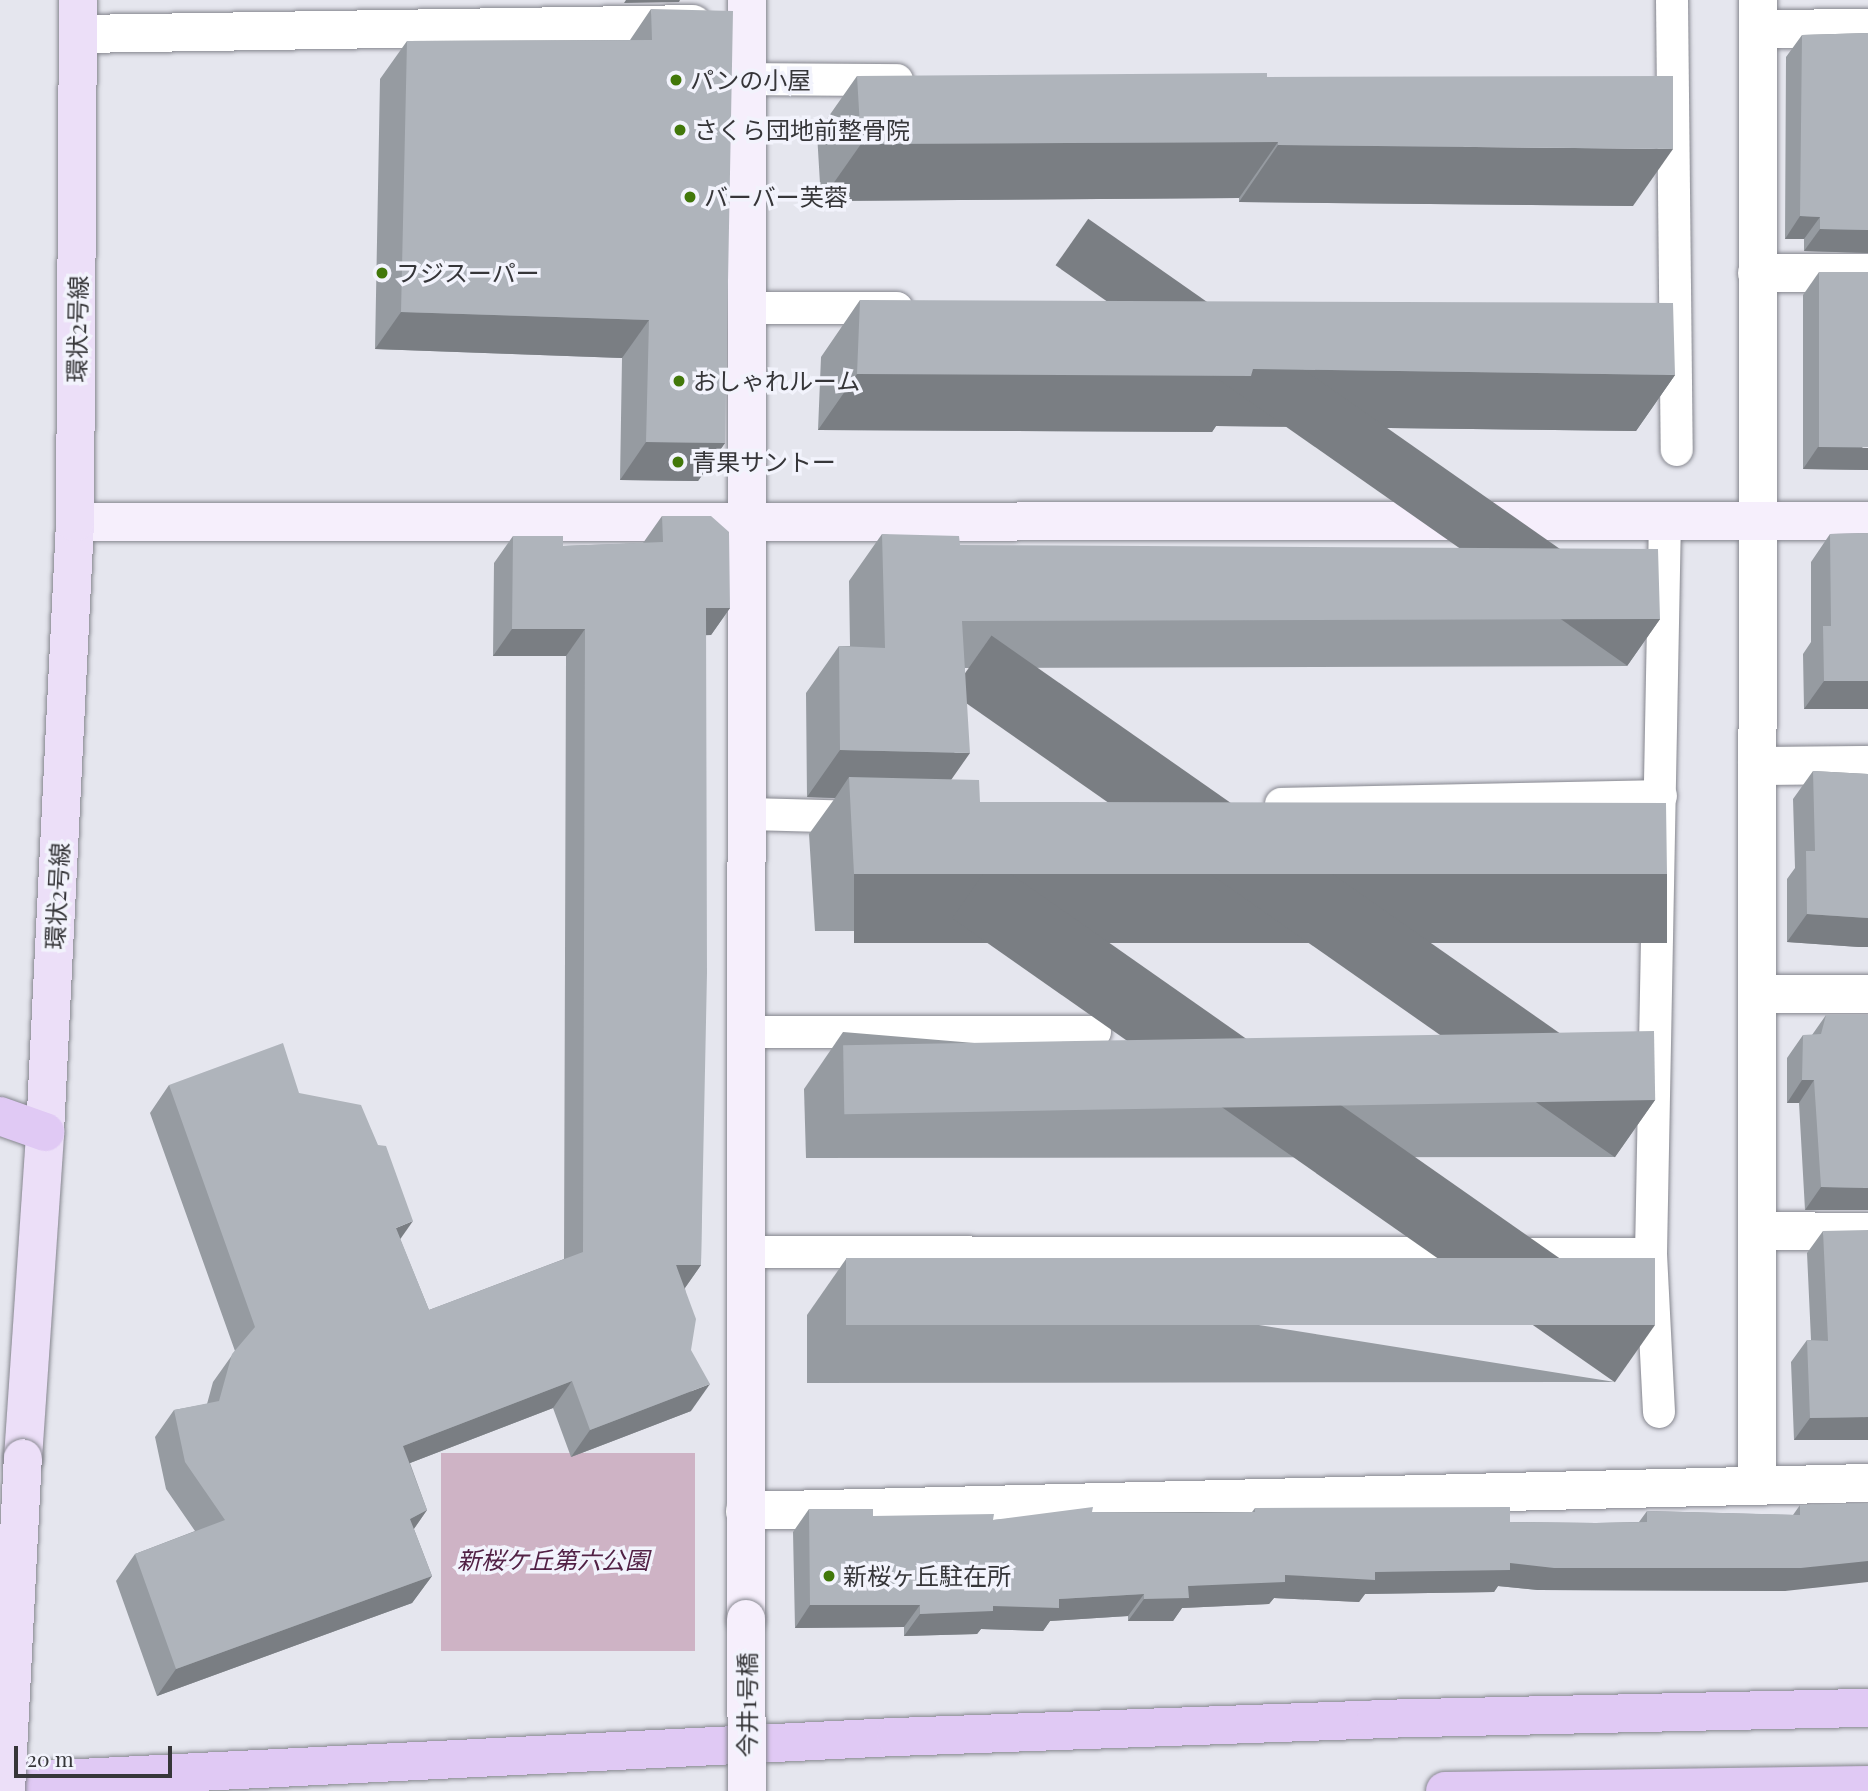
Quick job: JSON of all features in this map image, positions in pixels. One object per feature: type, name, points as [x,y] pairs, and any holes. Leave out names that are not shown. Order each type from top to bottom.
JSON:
[{"type":"highway","points":[[0,1116],[45,1132]]},
{"type":"highway","points":[[0,1141],[45,1132]]},
{"type":"highway","points":[[0,1782],[1307,1722],[1868,1708]]},
{"type":"highway","points":[[114,1791],[558,1756]]},
{"type":"highway","points":[[1445,1791],[1868,1785]]},
{"type":"main road","name":"環状2号線","points":[[6,1791],[23,1458],[45,1132],[75,522],[79,17]]},
{"type":"street","points":[[79,17],[747,11]]},
{"type":"street","name":"今井1号橋","points":[[747,11],[747,1791]]},
{"type":"street","points":[[1757,1486],[1758,14],[1868,28]]},
{"type":"street","points":[[1757,273],[1868,273]]},
{"type":"street","points":[[75,522],[1868,521]]},
{"type":"street","points":[[1757,766],[1868,765]]},
{"type":"street","points":[[1757,994],[1868,994]]},
{"type":"street","points":[[1757,1231],[1868,1232]]},
{"type":"street","points":[[745,1511],[1868,1483]]},
{"type":"lane","points":[[1672,0],[1659,81],[1661,308],[1677,450]]},
{"type":"lane","points":[[748,79],[933,80]]},
{"type":"lane","points":[[748,308],[932,308]]},
{"type":"lane","points":[[1659,1412],[1642,1033],[1661,796],[1665,521]]},
{"type":"lane","points":[[1255,804],[1661,796]]},
{"type":"lane","points":[[747,814],[900,818]]},
{"type":"lane","points":[[747,1031],[1131,1032]]},
{"type":"lane","points":[[746,1252],[1651,1254]]},
{"type":"green space","name":"新桜ケ丘第六公園","points":[[441,1453],[695,1453],[695,1651],[441,1651]]},
{"type":"building","points":[[651,9],[733,11],[725,443],[646,442],[649,320],[401,312],[407,41],[652,40]]},
{"type":"building","points":[[1868,33],[1868,230],[1820,229],[1820,217],[1800,216],[1802,35]]},
{"type":"building","points":[[1267,73],[1267,77],[1673,76],[1673,149],[1278,145],[1278,142],[861,144],[857,76]]},
{"type":"building","points":[[1819,272],[1868,272],[1868,447],[1819,447]]},
{"type":"building","points":[[860,300],[1673,303],[1675,375],[1253,369],[1251,376],[857,374]]},
{"type":"building","points":[[662,516],[711,516],[729,532],[730,608],[706,608],[707,973],[701,1265],[676,1265],[696,1319],[691,1350],[710,1384],[590,1430],[572,1381],[403,1446],[427,1510],[410,1519],[432,1576],[176,1669],[135,1554],[225,1520],[185,1462],[174,1410],[219,1401],[232,1354],[255,1327],[169,1085],[283,1043],[299,1093],[361,1105],[378,1145],[386,1146],[413,1221],[396,1228],[429,1310],[583,1252],[585,629],[512,629],[513,536],[563,536],[563,546],[663,542]]},
{"type":"building","points":[[1868,533],[1868,681],[1824,681],[1823,626],[1831,626],[1830,534]]},
{"type":"building","points":[[882,534],[959,536],[960,545],[1658,549],[1660,619],[962,621],[970,753],[840,750],[839,646],[885,648]]},
{"type":"building","points":[[1813,771],[1868,774],[1868,918],[1807,914],[1806,851],[1815,851]]},
{"type":"building","points":[[849,777],[979,780],[980,802],[1666,803],[1667,874],[854,874]]},
{"type":"building","points":[[1826,1015],[1868,1015],[1868,1188],[1821,1187],[1814,1080],[1802,1080],[1803,1035],[1821,1034]]},
{"type":"building","points":[[1654,1031],[1655,1100],[844,1114],[843,1045]]},
{"type":"building","points":[[1868,1230],[1868,1417],[1810,1418],[1807,1340],[1828,1341],[1823,1231]]},
{"type":"building","points":[[846,1258],[1655,1258],[1655,1325],[846,1325]]},
{"type":"building","points":[[1868,1503],[1868,1561],[1801,1568],[1554,1568],[1510,1563],[1510,1570],[1375,1572],[1375,1580],[1285,1575],[1285,1582],[1188,1586],[1189,1598],[1144,1599],[1144,1594],[1059,1599],[1059,1608],[993,1606],[993,1611],[920,1614],[920,1605],[810,1605],[809,1509],[873,1509],[873,1516],[994,1514],[993,1520],[1093,1507],[1092,1512],[1198,1513],[1255,1512],[1255,1508],[1510,1507],[1510,1522],[1596,1523],[1647,1522],[1647,1511],[1800,1515],[1800,1505]]},
{"type":"place","name":"パンの小屋","points":[[676,80]]},
{"type":"place","name":"さくら団地前整骨院","points":[[680,130]]},
{"type":"place","name":"バーバー芙蓉","points":[[690,197]]},
{"type":"place","name":"フジスーパー","points":[[382,273]]},
{"type":"place","name":"おしゃれルーム","points":[[679,381]]},
{"type":"place","name":"青果サントー","points":[[678,462]]},
{"type":"place","name":"新桜ヶ丘駐在所","points":[[829,1576]]}]
